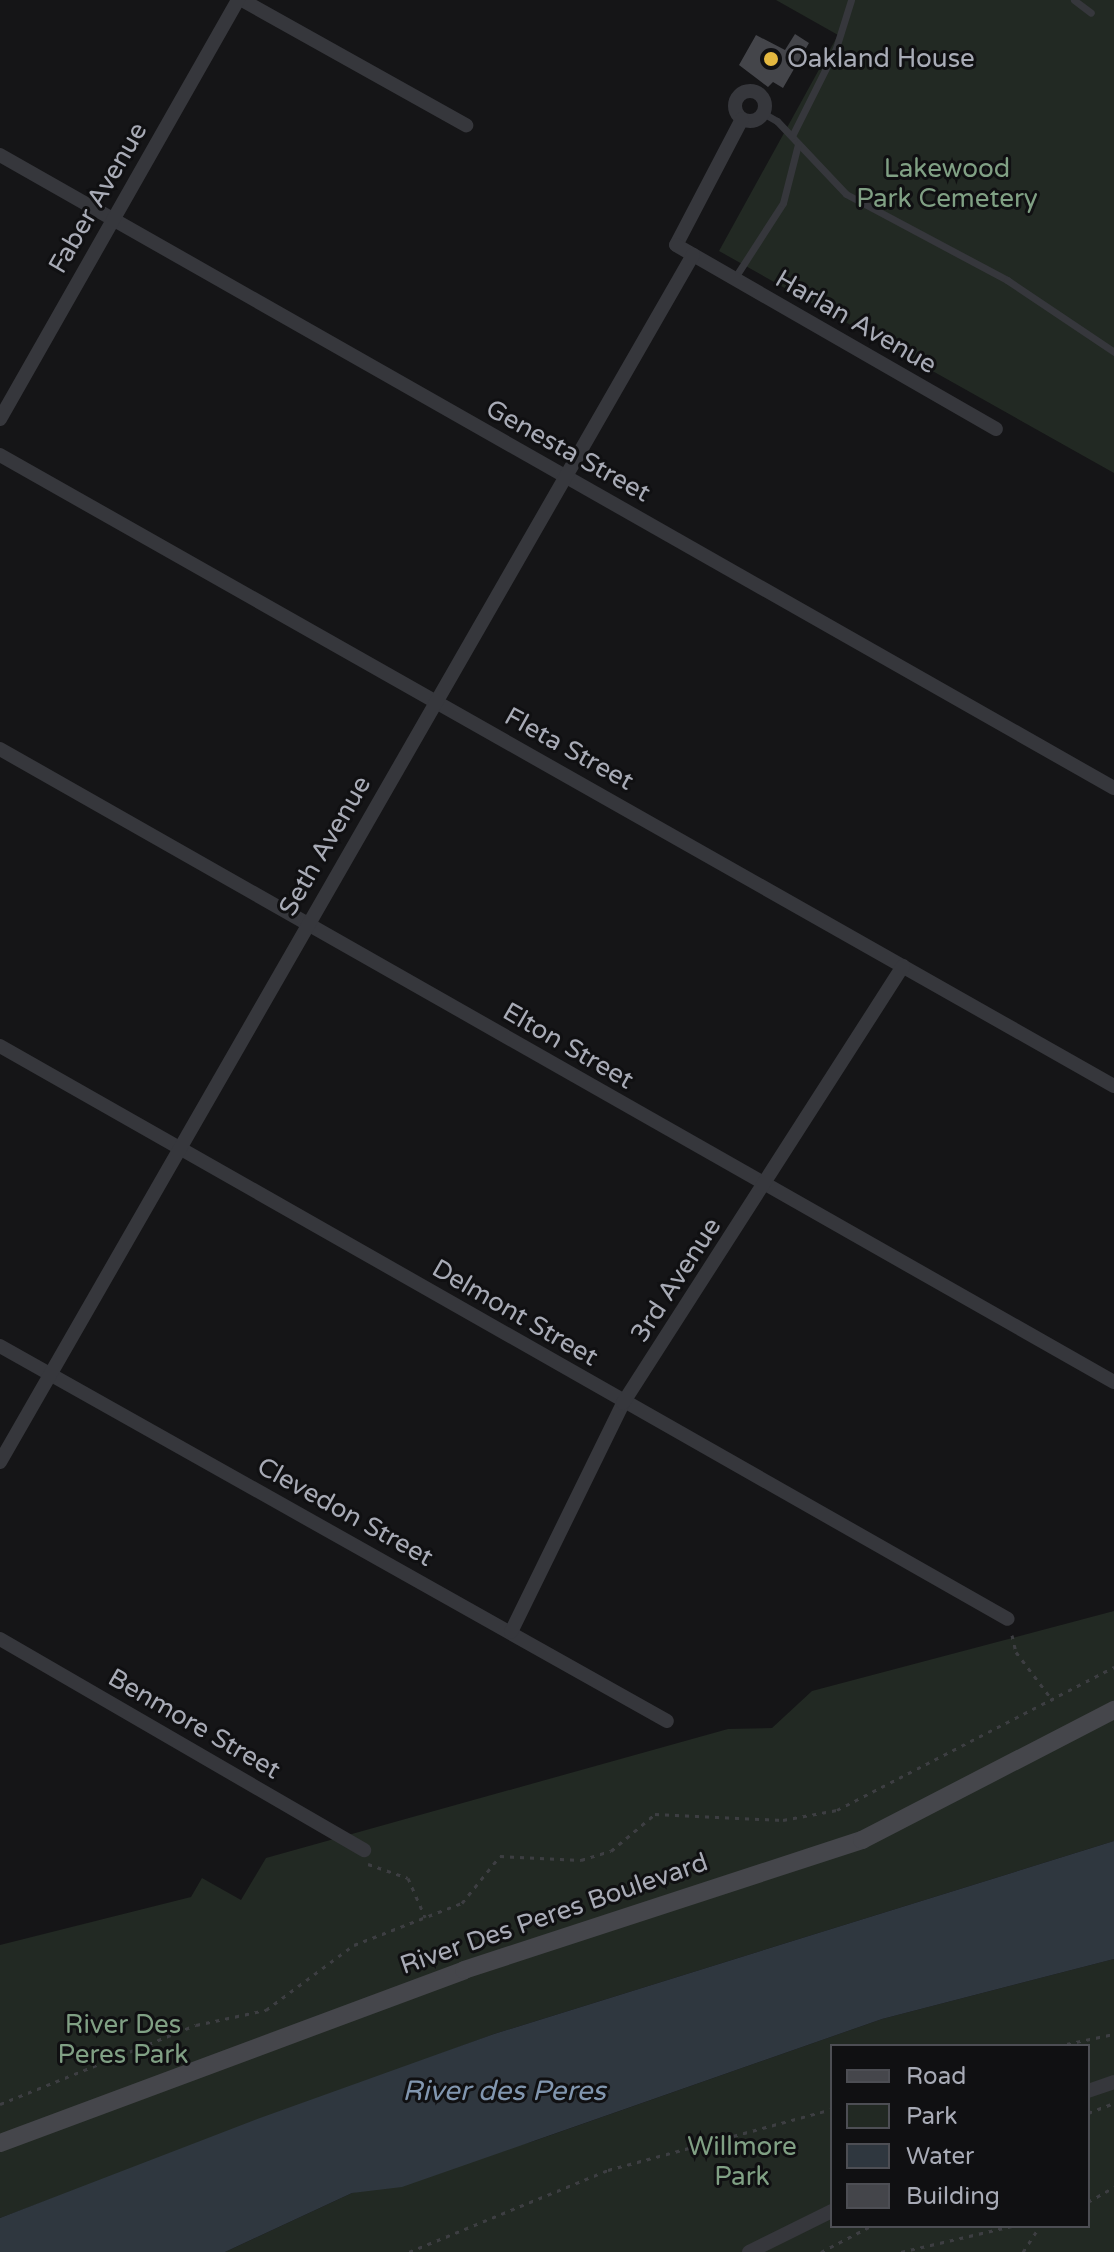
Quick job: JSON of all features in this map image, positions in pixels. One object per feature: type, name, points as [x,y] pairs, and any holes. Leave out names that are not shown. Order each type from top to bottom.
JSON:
[{"type":"main road","name":"River Des Peres Boulevard","points":[[0,2143],[464,1970],[862,1840],[1114,1710]]},
{"type":"street","points":[[240,0],[466,125]]},
{"type":"street","name":"Faber Avenue","points":[[0,419],[240,0]]},
{"type":"street","points":[[693,255],[676,245],[742,119],[763,113],[760,95],[746,92],[735,107],[742,119]]},
{"type":"street","name":"Genesta Street","points":[[0,155],[1114,788]]},
{"type":"street","name":"Harlan Avenue","points":[[693,255],[996,429]]},
{"type":"street","name":"Seth Avenue","points":[[0,1462],[693,255]]},
{"type":"street","name":"Fleta Street","points":[[0,455],[1114,1086]]},
{"type":"street","name":"Elton Street","points":[[0,749],[764,1187],[1114,1382]]},
{"type":"street","name":"3rd Avenue","points":[[511,1632],[623,1403],[903,966]]},
{"type":"street","name":"Delmont Street","points":[[0,1046],[623,1403],[1008,1619]]},
{"type":"street","name":"Clevedon Street","points":[[0,1346],[667,1721]]},
{"type":"street","name":"Benmore Street","points":[[0,1639],[364,1850]]},
{"type":"street","points":[[1090,2090],[1114,2082]]},
{"type":"street","points":[[749,2252],[830,2212]]},
{"type":"lane","points":[[792,136],[836,48],[851,0]]},
{"type":"lane","points":[[1074,0],[1091,13]]},
{"type":"lane","points":[[763,113],[792,136],[846,194],[1007,280],[1114,352]]},
{"type":"lane","points":[[734,279],[783,203],[798,144]]},
{"type":"path","points":[[1008,1619],[1016,1652],[1053,1701]]},
{"type":"path","points":[[0,2104],[196,2025],[266,2010],[354,1945],[462,1903],[500,1856],[581,1860],[611,1851],[655,1814],[783,1820],[826,1813],[1053,1701],[1114,1667]]},
{"type":"path","points":[[364,1850],[363,1861],[408,1878],[425,1917]]},
{"type":"path","points":[[1066,2044],[1114,2034]]},
{"type":"path","points":[[1090,2112],[1114,2103]]},
{"type":"path","points":[[409,2252],[608,2170],[830,2110]]},
{"type":"path","points":[[1090,2201],[1114,2187]]},
{"type":"path","points":[[823,2252],[867,2228]]},
{"type":"path","points":[[901,2252],[1003,2228]]},
{"type":"path","points":[[1023,2252],[1039,2228]]},
{"type":"path","points":[[913,2249],[925,2252]]},
{"type":"green space","name":"Lakewood Park Cemetery","points":[[776,0],[1114,0],[1114,473],[719,251],[838,35]]},
{"type":"green space","name":"River Des Peres Park","points":[[1114,1611],[1114,1841],[494,2034],[0,2218],[0,1945],[191,1897],[202,1878],[241,1900],[266,1858],[728,1729],[772,1728],[812,1691]]},
{"type":"green space","name":"Willmore Park","points":[[1114,1959],[1114,2252],[225,2252],[352,2193],[534,2141],[882,2019]]},
{"type":"water","name":"River des Peres","points":[[1114,1841],[1114,1959],[882,2019],[402,2187],[352,2193],[225,2252],[0,2252],[0,2218],[260,2118],[494,2034]]},
{"type":"building","name":"Oakland House","points":[[795,34],[809,43],[783,88],[773,82],[768,87],[739,65],[756,35],[785,50]]},
{"type":"place","name":"Oakland House","points":[[771,59]]}]
